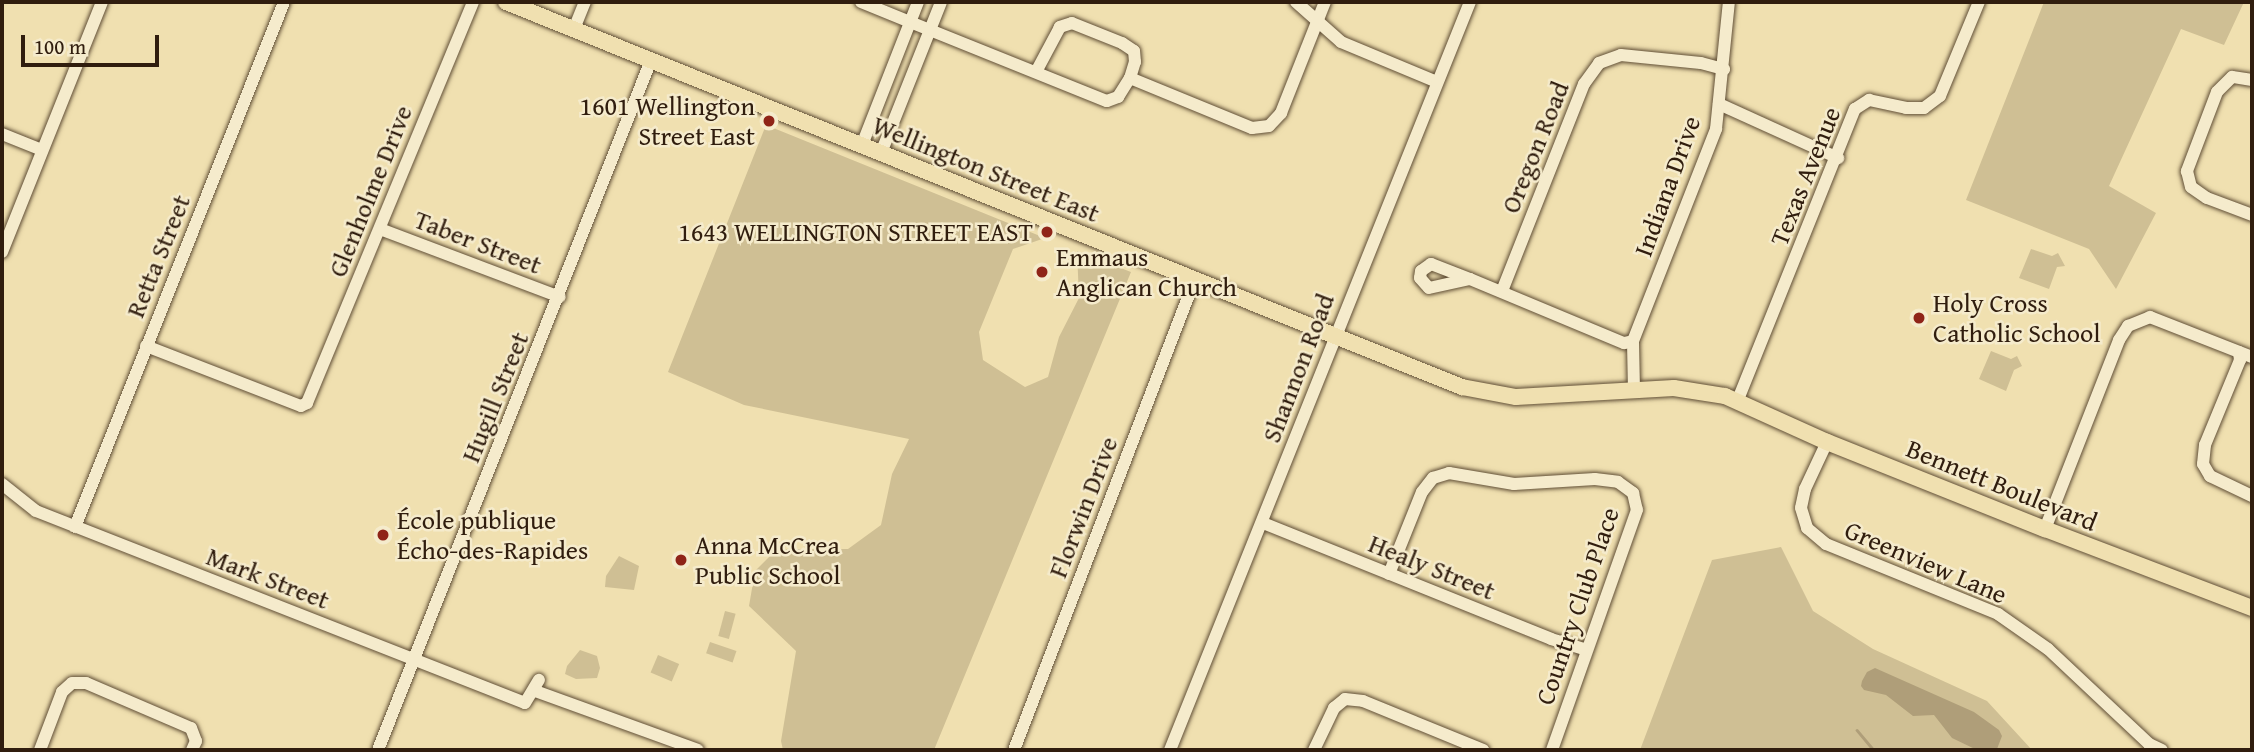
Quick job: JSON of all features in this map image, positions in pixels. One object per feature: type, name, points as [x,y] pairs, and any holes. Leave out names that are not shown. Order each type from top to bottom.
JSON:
[{"type":"main road","name":"Wellington Street East","points":[[506,2],[1462,387],[1487,393],[1554,396],[1695,389],[1737,402]]},
{"type":"main road","name":"Bennett Boulevard","points":[[1737,402],[1826,442],[2252,608]]},
{"type":"street","points":[[2,252],[102,2]]},
{"type":"street","name":"Retta Street","points":[[75,527],[284,2]]},
{"type":"street","name":"Glenholme Drive","points":[[146,346],[301,406],[312,397],[405,160],[472,2]]},
{"type":"street","points":[[574,29],[585,2]]},
{"type":"street","points":[[862,2],[1107,101],[1118,97],[1129,78],[1135,62],[1134,51],[1122,43],[1072,23],[1060,27],[1036,72]]},
{"type":"street","points":[[862,145],[918,2]]},
{"type":"street","points":[[881,153],[942,2]]},
{"type":"street","points":[[1296,2],[1341,42],[1437,82]]},
{"type":"street","points":[[1129,78],[1252,128],[1269,126],[1281,113],[1325,2]]},
{"type":"street","name":"Shannon Road","points":[[1170,750],[1263,523],[1334,335],[1470,2]]},
{"type":"street","name":"Indiana Drive","points":[[1633,341],[1716,129],[1730,2]]},
{"type":"street","name":"Texas Avenue","points":[[1737,402],[1838,158],[1855,109],[1869,100],[1906,108],[1924,108],[1940,96],[1979,2]]},
{"type":"street","name":"Oregon Road","points":[[1502,292],[1584,84],[1599,63],[1621,55],[1701,63],[1724,69]]},
{"type":"street","name":"Hugill Street","points":[[378,750],[560,297],[651,61]]},
{"type":"street","points":[[2252,80],[2232,78],[2217,92],[2187,172],[2191,187],[2207,198],[2252,215]]},
{"type":"street","points":[[1719,104],[1838,158]]},
{"type":"street","points":[[2,134],[42,150]]},
{"type":"street","name":"Taber Street","points":[[380,229],[560,297]]},
{"type":"street","name":"Florwin Drive","points":[[1014,750],[1195,279]]},
{"type":"street","points":[[1470,279],[1624,343],[1633,341],[1634,390]]},
{"type":"street","points":[[2045,529],[2119,340],[2128,326],[2150,317],[2252,357]]},
{"type":"street","points":[[2239,352],[2240,360],[2205,445],[2203,464],[2210,476],[2252,496]]},
{"type":"street","name":"Greenview Lane","points":[[1826,442],[1805,489],[1801,508],[1807,528],[1826,544],[1998,614],[2048,649],[2144,739],[2162,750]]},
{"type":"street","name":"Country Club Place","points":[[1389,574],[1422,492],[1433,478],[1449,473],[1514,484],[1595,479],[1618,482],[1633,493],[1637,510],[1552,750]]},
{"type":"street","name":"Mark Street","points":[[2,484],[36,510],[75,527],[525,703],[537,685],[694,750]]},
{"type":"street","name":"Healy Street","points":[[1263,523],[1586,650]]},
{"type":"street","points":[[40,750],[62,692],[72,683],[86,683],[191,728],[195,741],[192,750]]},
{"type":"street","points":[[1314,750],[1334,708],[1345,699],[1363,701],[1483,750]]},
{"type":"shaded area","points":[[2044,2],[2244,2],[2224,45],[2181,29],[2109,186],[2156,213],[2116,289],[2089,249],[1966,200]]},
{"type":"shaded area","points":[[766,125],[1045,238],[1013,249],[979,332],[983,360],[1025,387],[1048,377],[1059,337],[1079,298],[1077,251],[1131,272],[934,750],[783,750],[781,741],[796,651],[749,606],[755,571],[777,549],[848,549],[881,525],[892,474],[909,439],[744,405],[668,372]]},
{"type":"shaded area","points":[[2031,249],[2052,256],[2058,253],[2065,266],[2057,267],[2049,289],[2019,278]]},
{"type":"shaded area","points":[[1991,351],[2011,359],[2017,356],[2022,366],[2014,370],[2006,391],[1979,379]]},
{"type":"shaded area","points":[[1781,547],[1813,611],[1873,649],[1987,701],[2032,750],[1640,750],[1712,560]]},
{"type":"shaded area","points":[[619,556],[639,566],[634,590],[605,587],[606,576]]},
{"type":"shaded area","points":[[725,611],[736,614],[729,639],[718,636]]},
{"type":"shaded area","points":[[710,642],[736,651],[733,662],[706,653]]},
{"type":"shaded area","points":[[580,650],[597,656],[600,668],[597,678],[576,679],[565,674],[567,666]]},
{"type":"shaded area","points":[[658,655],[679,664],[672,681],[651,672]]},
{"type":"shaded area","points":[[1875,668],[1974,712],[1999,730],[2002,736],[1997,749],[1977,750],[1952,738],[1934,715],[1913,716],[1886,695],[1864,690],[1862,681],[1867,672]]},
{"type":"waterway","points":[[1857,730],[1874,750]]},
{"type":"place","name":"1601 Wellington Street East","points":[[769,121]]},
{"type":"place","name":"1643 WELLINGTON STREET EAST","points":[[1047,232]]},
{"type":"place","name":"Emmaus Anglican Church","points":[[1042,272]]},
{"type":"place","name":"Holy Cross Catholic School","points":[[1919,318]]},
{"type":"place","name":"École publique Écho-des-Rapides","points":[[383,535]]},
{"type":"place","name":"Anna McCrea Public School","points":[[681,560]]}]
